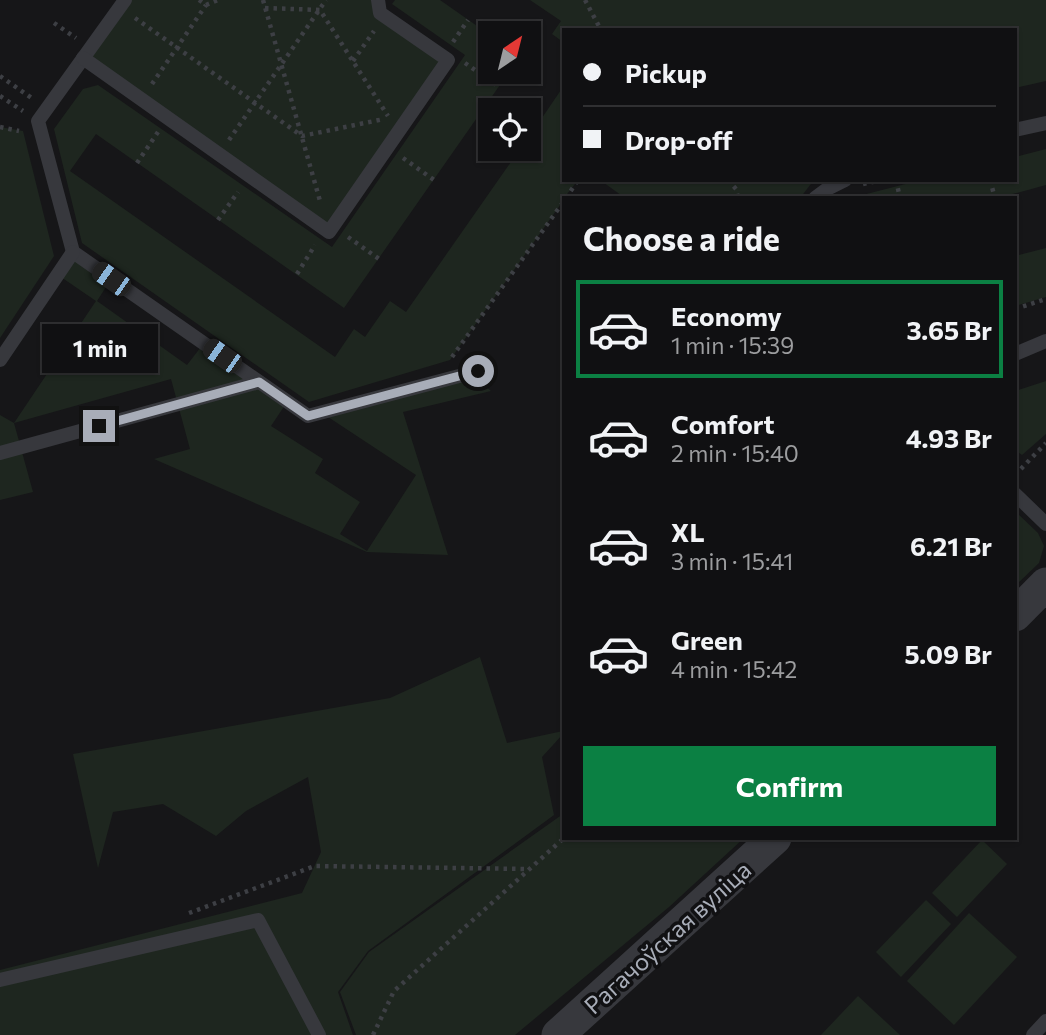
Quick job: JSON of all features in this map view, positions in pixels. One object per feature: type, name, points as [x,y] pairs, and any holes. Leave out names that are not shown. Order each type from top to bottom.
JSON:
[{"type":"street","points":[[1017,613],[1046,584]]},
{"type":"street","name":"Рагачоўская вуліца","points":[[558,1035],[773,840]]},
{"type":"lane","points":[[83,58],[330,234],[448,60],[380,13],[378,0]]},
{"type":"lane","points":[[122,3],[38,121],[73,252],[308,416],[478,371]]},
{"type":"lane","points":[[1017,130],[1046,123]]},
{"type":"lane","points":[[818,196],[841,182]]},
{"type":"lane","points":[[0,359],[73,252]]},
{"type":"lane","points":[[1017,353],[1046,341]]},
{"type":"lane","points":[[0,453],[259,382]]},
{"type":"lane","points":[[1017,496],[1046,524]]},
{"type":"lane","points":[[0,980],[258,920],[319,1035]]},
{"type":"lane","points":[[1033,1035],[1046,1021]]},
{"type":"path","points":[[199,0],[206,5]]},
{"type":"path","points":[[142,99],[206,5],[218,0]]},
{"type":"path","points":[[263,0],[330,234],[379,259]]},
{"type":"path","points":[[220,154],[327,0]]},
{"type":"path","points":[[585,0],[600,28]]},
{"type":"path","points":[[122,3],[177,47],[302,136],[411,114]]},
{"type":"path","points":[[265,8],[320,10]]},
{"type":"path","points":[[320,10],[389,118]]},
{"type":"path","points":[[353,61],[385,16]]},
{"type":"path","points":[[451,45],[468,20]]},
{"type":"path","points":[[54,23],[79,40]]},
{"type":"path","points":[[461,60],[499,87]]},
{"type":"path","points":[[137,163],[160,128]]},
{"type":"path","points":[[396,154],[434,180]]},
{"type":"path","points":[[218,220],[243,185]]},
{"type":"path","points":[[297,274],[330,234]]},
{"type":"path","points":[[1017,308],[1046,299]]},
{"type":"path","points":[[1017,473],[1046,443]]},
{"type":"path","points":[[373,1035],[394,991],[562,840]]},
{"type":"shaded area","points":[[125,0],[378,0],[380,13],[448,60],[329,232],[83,58]]},
{"type":"shaded area","points":[[395,0],[440,0],[478,27],[478,84],[501,84],[491,98],[478,98],[478,116],[344,308],[96,134],[70,171],[335,357],[354,329],[365,337],[390,301],[406,312],[512,161],[541,161],[541,119],[562,88],[562,182],[576,182],[566,196],[562,196],[562,202],[450,360],[309,402],[82,243],[54,129],[83,89],[98,85],[332,247],[465,55],[392,4]]},
{"type":"shaded area","points":[[530,0],[1046,0],[1046,81],[1017,88],[1017,28],[562,28],[562,41],[552,34],[561,21]]},
{"type":"shaded area","points":[[0,127],[23,131],[54,256],[0,338]]},
{"type":"shaded area","points":[[1046,149],[1046,185],[1005,196],[859,196],[913,182],[1017,182],[1017,156]]},
{"type":"shaded area","points":[[603,182],[812,182],[802,196],[622,196]]},
{"type":"shaded area","points":[[1046,248],[1046,297],[1017,305],[1017,255]]},
{"type":"shaded area","points":[[73,252],[111,279],[97,301],[187,365],[204,343],[287,402],[271,426],[323,459],[315,473],[360,502],[340,534],[367,551],[416,475],[322,413],[471,373],[491,391],[403,412],[448,555],[367,552],[154,459],[190,449],[171,379],[14,423],[96,301],[58,275]]},
{"type":"shaded area","points":[[1046,381],[1046,434],[1022,455],[1017,451],[1017,390]]},
{"type":"shaded area","points":[[0,415],[14,423],[33,492],[0,500]]},
{"type":"shaded area","points":[[1017,513],[1038,533],[1044,546],[1039,563],[1017,584]]},
{"type":"shaded area","points":[[480,657],[507,743],[562,731],[562,735],[542,757],[554,815],[368,951],[338,992],[353,1035],[0,1035],[0,970],[302,893],[321,852],[308,777],[246,811],[216,836],[163,804],[113,812],[98,868],[73,754],[390,698]]},
{"type":"shaded area","points":[[562,815],[562,840],[742,840],[669,907],[515,1035],[356,1035],[340,992],[369,952]]},
{"type":"shaded area","points":[[982,840],[1007,864],[957,917],[932,893]]},
{"type":"shaded area","points":[[926,900],[951,924],[901,977],[876,952]]},
{"type":"shaded area","points":[[969,913],[1017,957],[954,1025],[907,981]]},
{"type":"shaded area","points":[[858,996],[900,1035],[821,1035]]},
{"type":"route","points":[[99,426],[259,382],[308,416],[478,371]]}]
